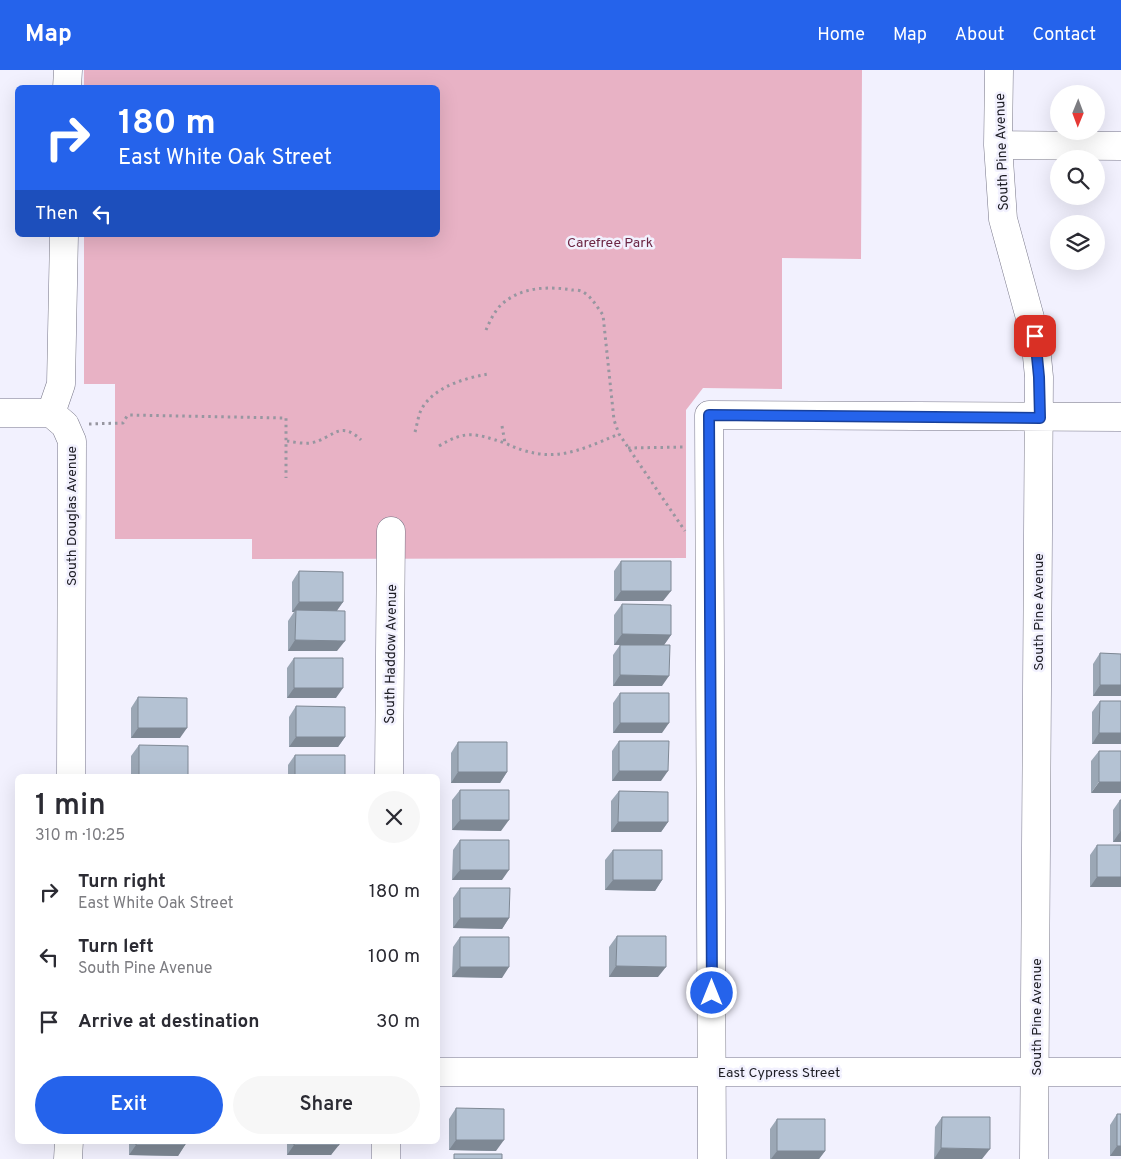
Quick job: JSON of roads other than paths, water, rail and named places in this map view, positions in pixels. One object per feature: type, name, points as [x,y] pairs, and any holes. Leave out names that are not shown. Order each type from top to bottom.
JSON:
[{"type":"street","points":[[67,85],[68,70]]},
{"type":"street","name":"South Pine Avenue","points":[[999,70],[998,144],[1003,219],[1035,336],[1039,377],[1034,1159]]},
{"type":"street","points":[[998,144],[1121,146]]},
{"type":"street","points":[[0,414],[58,419],[61,384],[64,237]]},
{"type":"street","points":[[712,1159],[709,415],[1121,417]]},
{"type":"street","name":"South Douglas Avenue","points":[[58,419],[72,441],[71,774]]},
{"type":"street","name":"South Haddow Avenue","points":[[389,774],[391,531]]},
{"type":"street","name":"East Cypress Street","points":[[440,1072],[1121,1072]]},
{"type":"street","points":[[68,1144],[68,1159]]},
{"type":"street","points":[[386,1144],[386,1159]]},
{"type":"park label","name":"Carefree Park","points":[[610,242]]}]
